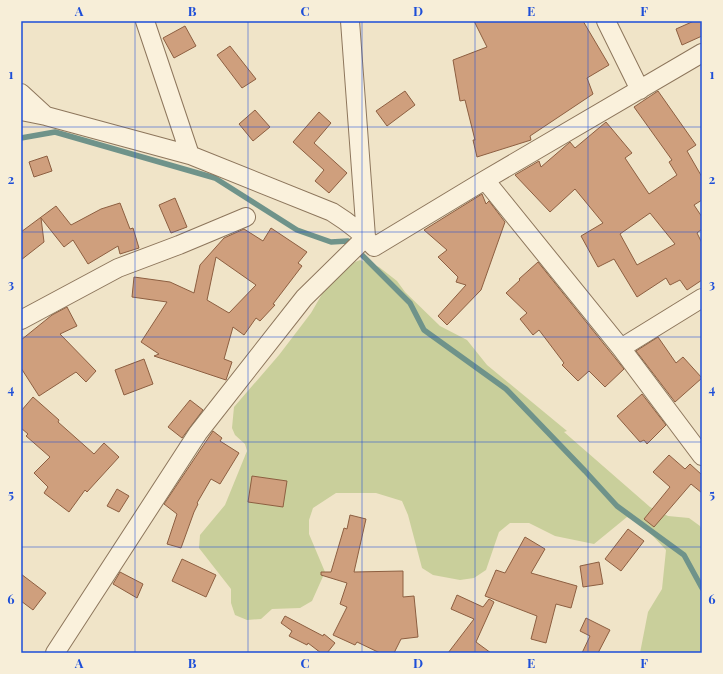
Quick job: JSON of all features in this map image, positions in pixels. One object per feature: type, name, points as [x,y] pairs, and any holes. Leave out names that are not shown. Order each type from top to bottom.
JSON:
[{"type":"street","points":[[145,21],[190,155]]},
{"type":"street","points":[[54,653],[198,433],[304,298],[366,237],[350,21]]},
{"type":"street","points":[[606,21],[640,90]]},
{"type":"street","points":[[21,111],[46,116],[190,155],[332,212],[349,223],[366,237],[374,247],[702,53]]},
{"type":"street","points":[[21,92],[46,116]]},
{"type":"street","points":[[485,180],[620,348],[702,456]]},
{"type":"street","points":[[21,320],[118,268],[246,217]]},
{"type":"street","points":[[620,348],[702,298]]},
{"type":"green space","points":[[360,260],[379,267],[397,281],[405,292],[440,326],[467,340],[487,365],[567,431],[564,432],[650,507],[668,516],[689,518],[700,526],[702,530],[702,653],[640,653],[648,612],[662,589],[666,550],[639,521],[627,517],[594,544],[555,536],[529,523],[510,523],[499,532],[486,570],[474,578],[460,580],[433,575],[422,568],[408,515],[402,501],[376,493],[336,493],[313,508],[309,520],[309,534],[325,572],[312,601],[300,608],[272,609],[261,619],[247,620],[235,615],[231,603],[231,589],[199,548],[200,535],[225,505],[247,451],[245,444],[235,435],[232,428],[234,407],[279,355],[311,313],[325,289],[348,265]]},
{"type":"building","points":[[474,21],[583,21],[609,65],[587,78],[593,94],[530,136],[531,140],[477,157],[473,140],[475,140],[465,100],[460,101],[453,60],[487,47]]},
{"type":"building","points":[[694,21],[702,21],[702,36],[682,45],[676,29]]},
{"type":"building","points":[[185,26],[196,46],[174,58],[163,38]]},
{"type":"building","points":[[230,46],[256,79],[242,88],[217,55]]},
{"type":"building","points":[[405,91],[415,105],[387,126],[376,111]]},
{"type":"building","points":[[658,91],[696,145],[687,151],[702,177],[702,200],[694,205],[702,217],[702,229],[697,233],[702,243],[702,280],[687,290],[680,280],[670,285],[666,278],[637,297],[614,259],[598,267],[581,236],[603,223],[575,189],[550,212],[515,175],[539,161],[541,167],[570,142],[575,148],[606,122],[632,153],[625,158],[649,194],[677,175],[669,162],[672,160],[634,107]],"holes":[[[650,213],[675,244],[637,265],[620,234]]]},
{"type":"building","points":[[255,110],[270,127],[253,141],[239,124]]},
{"type":"building","points":[[319,112],[331,123],[314,143],[347,173],[329,193],[315,181],[324,170],[293,142]]},
{"type":"building","points":[[47,156],[52,171],[34,177],[29,162]]},
{"type":"building","points":[[482,194],[486,204],[489,201],[505,222],[481,290],[447,325],[438,316],[466,285],[456,282],[458,277],[438,257],[447,250],[424,230]]},
{"type":"building","points":[[175,198],[187,227],[171,233],[159,205]]},
{"type":"building","points":[[120,203],[130,229],[133,228],[139,248],[120,254],[118,246],[88,264],[73,240],[64,247],[41,218],[44,242],[21,260],[21,232],[56,206],[71,225],[101,209]]},
{"type":"building","points":[[271,228],[307,252],[298,263],[302,266],[273,304],[275,305],[260,321],[256,318],[244,335],[233,327],[224,359],[232,362],[226,380],[154,356],[159,354],[141,342],[167,302],[132,297],[134,277],[170,282],[194,293],[200,265],[224,238],[244,229],[263,241]],"holes":[[[216,257],[256,285],[229,313],[207,300]]]},
{"type":"building","points":[[538,262],[624,369],[605,387],[589,371],[578,381],[562,365],[564,363],[539,330],[533,335],[520,319],[527,313],[506,293]]},
{"type":"building","points":[[67,307],[77,326],[60,334],[96,371],[86,382],[76,372],[39,396],[21,368],[21,340],[52,315]]},
{"type":"building","points":[[658,337],[676,363],[683,357],[702,378],[675,402],[636,351]]},
{"type":"building","points":[[144,359],[153,384],[124,395],[115,370]]},
{"type":"building","points":[[642,394],[666,425],[647,444],[644,440],[640,442],[617,416]]},
{"type":"building","points":[[33,397],[94,454],[104,443],[119,457],[87,492],[85,490],[69,512],[44,493],[48,487],[34,473],[50,457],[26,436],[28,434],[21,428],[21,411]]},
{"type":"building","points":[[190,400],[203,410],[182,438],[168,427]]},
{"type":"building","points":[[213,431],[222,438],[220,441],[239,453],[220,484],[211,479],[197,503],[198,504],[181,548],[167,544],[177,514],[164,504]]},
{"type":"building","points":[[669,455],[685,469],[690,464],[702,475],[702,493],[691,484],[654,527],[644,519],[670,487],[653,472]]},
{"type":"building","points":[[252,476],[287,481],[283,507],[248,502]]},
{"type":"building","points":[[117,489],[129,496],[119,512],[107,506]]},
{"type":"building","points":[[350,515],[366,519],[354,572],[403,571],[403,597],[414,596],[418,637],[401,639],[394,653],[380,653],[357,642],[355,645],[333,635],[347,607],[340,604],[347,583],[321,575],[321,572],[331,572],[344,528],[347,529]]},
{"type":"building","points":[[628,529],[644,541],[621,571],[605,559]]},
{"type":"building","points":[[525,537],[545,549],[531,573],[577,586],[571,608],[556,604],[546,643],[531,639],[537,616],[485,596],[496,570],[505,573]]},
{"type":"building","points":[[182,559],[216,575],[206,597],[172,581]]},
{"type":"building","points":[[599,562],[603,584],[583,587],[580,566]]},
{"type":"building","points":[[120,572],[143,584],[137,598],[113,584]]},
{"type":"building","points":[[21,574],[46,593],[33,610],[21,601]]},
{"type":"building","points":[[457,595],[483,607],[489,599],[494,602],[476,642],[491,653],[448,653],[474,619],[451,609]]},
{"type":"building","points":[[285,616],[323,636],[324,634],[335,643],[327,653],[321,653],[308,643],[307,645],[289,636],[292,631],[281,623]]},
{"type":"building","points":[[586,618],[610,630],[598,653],[582,653],[590,636],[580,631]]},
{"type":"waterway","points":[[21,138],[55,132],[215,178],[297,230],[331,242],[348,241],[410,303],[424,330],[506,389],[617,506],[684,555],[702,588]]}]
